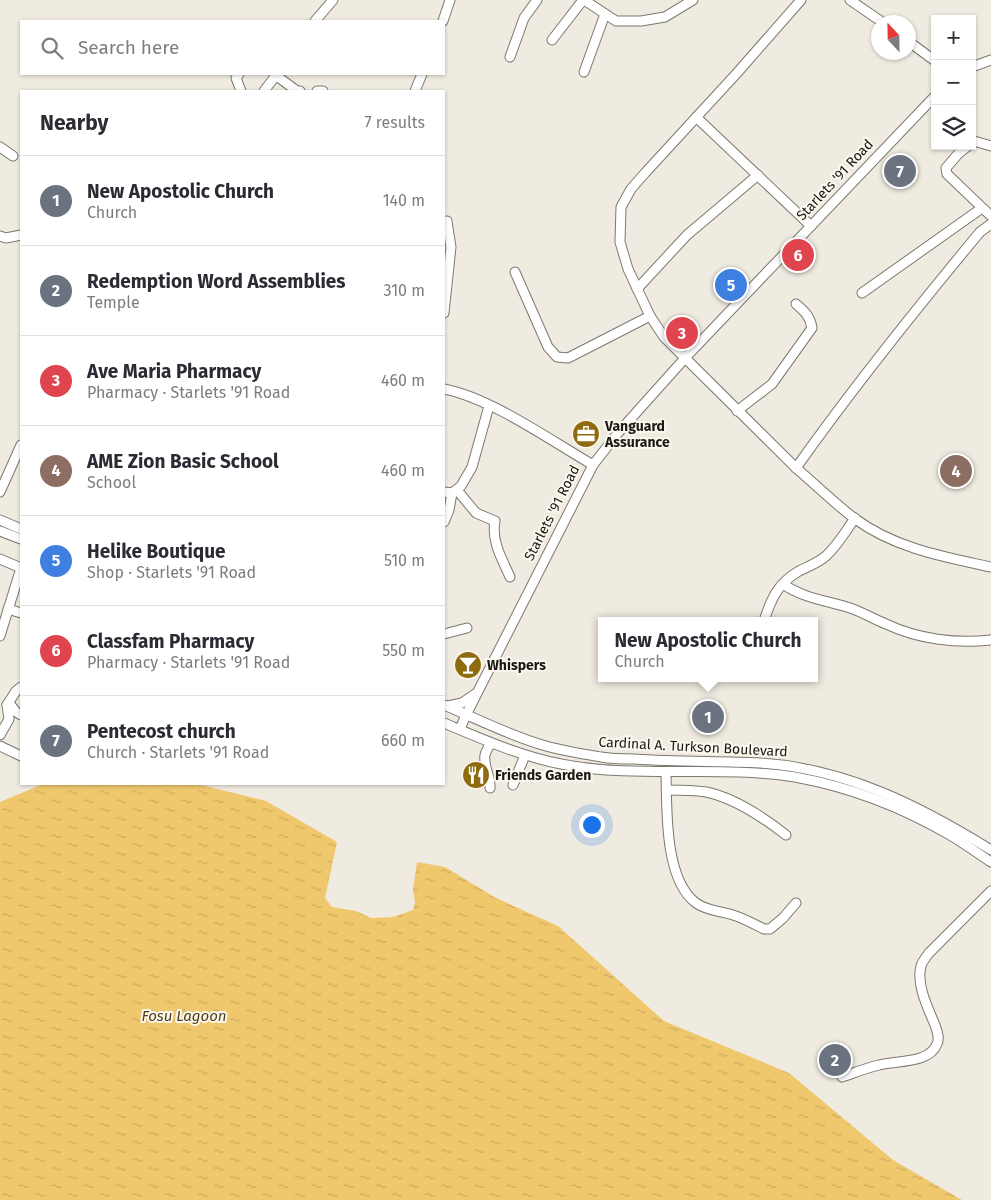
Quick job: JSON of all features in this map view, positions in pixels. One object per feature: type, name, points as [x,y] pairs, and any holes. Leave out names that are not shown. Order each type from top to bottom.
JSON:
[{"type":"street","points":[[316,20],[333,0]]},
{"type":"street","points":[[443,20],[450,0]]},
{"type":"street","points":[[510,57],[524,18],[537,0]]},
{"type":"street","points":[[552,40],[584,0],[616,21],[650,20],[666,17],[693,0]]},
{"type":"street","points":[[801,0],[738,73],[631,189],[621,208],[620,242],[628,269],[650,316],[664,337],[796,468],[854,518],[876,532],[920,551],[991,567]]},
{"type":"street","points":[[850,0],[872,15]]},
{"type":"street","points":[[584,72],[605,14]]},
{"type":"street","points":[[916,47],[934,60]]},
{"type":"street","points":[[976,66],[991,60]]},
{"type":"street","points":[[238,75],[236,78],[241,90]]},
{"type":"street","points":[[265,90],[275,75]]},
{"type":"street","points":[[277,75],[298,90]]},
{"type":"street","points":[[415,90],[422,75]]},
{"type":"street","name":"Starlets '91 Road","points":[[460,729],[593,465],[617,434],[686,358],[931,100]]},
{"type":"street","points":[[696,117],[811,226]]},
{"type":"street","points":[[976,142],[991,146]]},
{"type":"street","points":[[0,147],[13,156]]},
{"type":"street","points":[[963,150],[946,168],[947,174],[991,216]]},
{"type":"street","points":[[637,289],[687,236],[758,175]]},
{"type":"street","points":[[862,293],[982,208]]},
{"type":"street","points":[[445,304],[451,247],[447,221]]},
{"type":"street","points":[[796,468],[841,404],[912,314],[980,232],[991,224]]},
{"type":"street","points":[[0,236],[6,238],[20,236]]},
{"type":"street","points":[[515,272],[548,347],[557,357],[568,358],[650,316]]},
{"type":"street","points":[[737,411],[772,384],[812,328],[807,313],[796,304]]},
{"type":"street","points":[[445,389],[462,393],[489,406],[593,465]]},
{"type":"street","points":[[445,520],[449,510],[451,492],[472,466],[489,406]]},
{"type":"street","points":[[0,492],[20,447]]},
{"type":"street","points":[[451,492],[476,513],[495,521],[494,539],[510,577]]},
{"type":"street","points":[[765,617],[771,599],[783,584],[798,572],[812,566],[837,546],[854,518]]},
{"type":"street","points":[[0,520],[20,529]]},
{"type":"street","points":[[0,531],[20,539]]},
{"type":"street","points":[[0,559],[20,568]]},
{"type":"street","points":[[0,636],[20,571]]},
{"type":"street","points":[[783,584],[799,594],[853,609],[886,625],[919,636],[959,641],[991,640]]},
{"type":"street","points":[[8,609],[20,613]]},
{"type":"street","points":[[445,634],[467,628]]},
{"type":"street","points":[[5,703],[20,688]]},
{"type":"street","points":[[446,706],[462,703],[477,693]]},
{"type":"street","points":[[5,703],[20,714]]},
{"type":"street","points":[[0,735],[9,718],[5,703]]},
{"type":"street","name":"Cardinal A. Turkson Boulevard","points":[[446,706],[516,736],[546,746],[604,757],[666,762],[760,763],[815,770],[876,789],[916,807],[991,850]]},
{"type":"street","name":"Cardinal A. Turkson Boulevard","points":[[445,722],[491,743],[525,755],[562,764],[666,772],[759,773],[830,785],[890,804],[951,836],[991,862]]},
{"type":"street","points":[[490,788],[491,779],[486,767],[485,754],[491,743]]},
{"type":"street","points":[[0,746],[20,756]]},
{"type":"street","points":[[513,785],[525,755]]},
{"type":"street","points":[[666,772],[670,843],[673,862],[685,892],[696,903],[706,908],[730,914],[764,929],[770,929],[784,918],[796,903]]},
{"type":"street","points":[[667,790],[697,791],[720,796],[750,810],[786,835]]},
{"type":"street","points":[[842,1077],[881,1064],[922,1057],[936,1047],[939,1040],[919,978],[921,965],[929,953],[991,891]]},
{"type":"water","name":"Fosu Lagoon","points":[[41,785],[201,785],[266,801],[337,842],[325,898],[332,907],[356,911],[371,918],[393,917],[413,910],[415,902],[413,890],[417,862],[445,867],[496,898],[558,926],[664,1021],[789,1073],[893,1160],[962,1200],[0,1200],[0,802]]},
{"type":"place","name":"Pentecost church","points":[[900,171]]},
{"type":"place","name":"Classfam Pharmacy","points":[[798,255]]},
{"type":"place","name":"Helike Boutique","points":[[731,285]]},
{"type":"place","name":"Ave Maria Pharmacy","points":[[682,333]]},
{"type":"place","name":"Vanguard Assurance","points":[[586,434]]},
{"type":"place","name":"AME Zion Basic School","points":[[956,471]]},
{"type":"place","name":"Whispers","points":[[468,665]]},
{"type":"place","name":"New Apostolic Church","points":[[708,717]]},
{"type":"place","name":"Friends Garden","points":[[476,775]]},
{"type":"place","name":"Redemption Word Assemblies","points":[[835,1060]]}]
